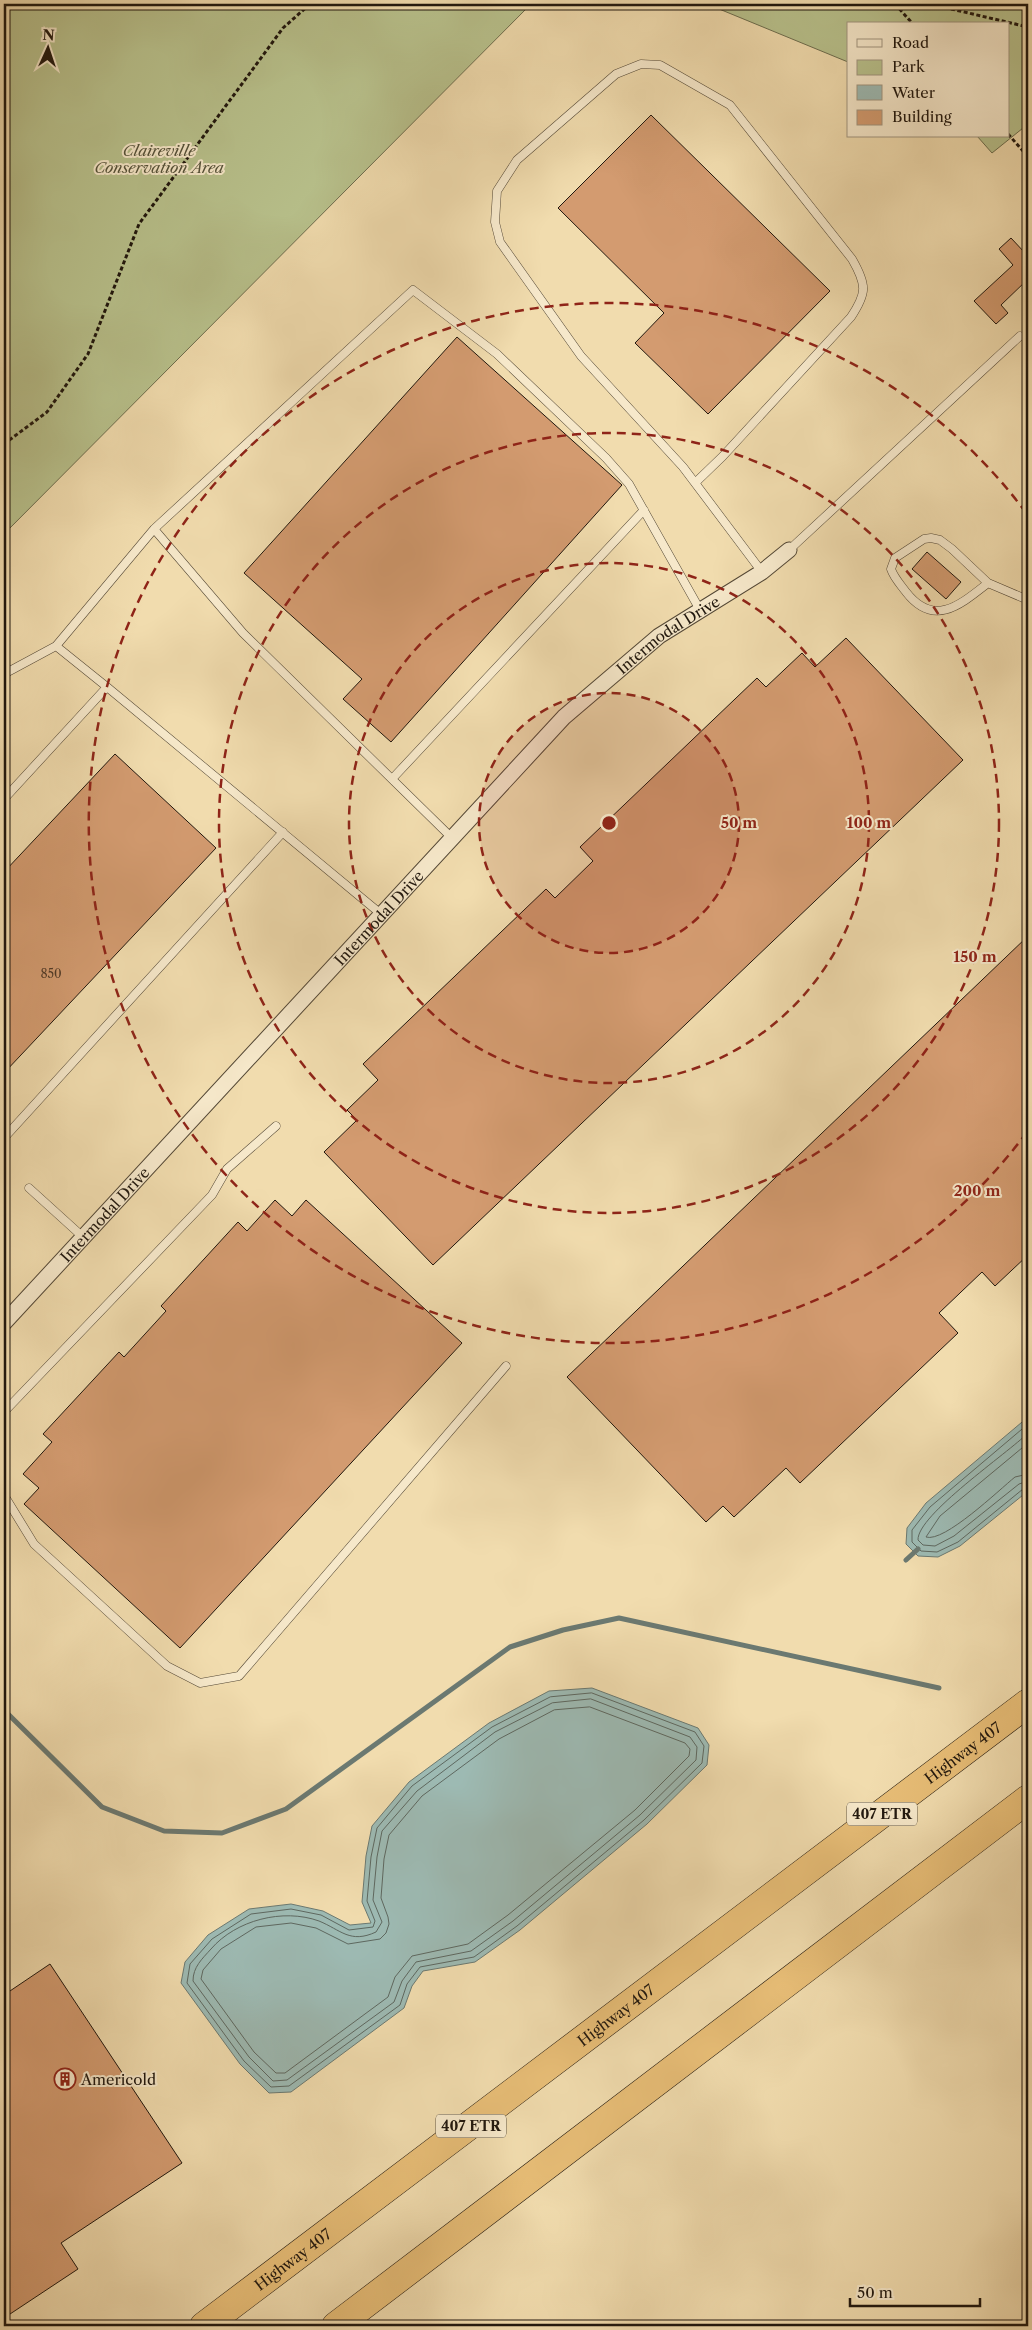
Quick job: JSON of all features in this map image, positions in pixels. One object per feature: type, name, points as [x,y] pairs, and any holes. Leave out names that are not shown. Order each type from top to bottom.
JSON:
[{"type":"highway","name":"Highway 407","points":[[204,2326],[1028,1703]]},
{"type":"highway","points":[[336,2326],[1028,1799]]},
{"type":"street","name":"Intermodal Drive","points":[[4,1323],[564,717],[659,636],[762,572],[789,550]]},
{"type":"lane","points":[[695,483],[724,456],[851,317],[863,299],[863,283],[852,259],[730,105],[660,65],[641,64],[616,74],[518,160],[497,191],[495,222],[500,242],[581,356],[695,483],[762,572]]},
{"type":"lane","points":[[4,674],[56,646],[154,529],[413,290],[497,354],[606,458],[629,484],[700,610]]},
{"type":"lane","points":[[789,550],[1020,336]]},
{"type":"lane","points":[[392,779],[644,510]]},
{"type":"lane","points":[[154,529],[243,633],[452,838]]},
{"type":"lane","points":[[988,583],[969,597],[952,606],[937,612],[929,611],[915,603],[891,569],[895,558],[924,539],[940,540],[988,583],[1028,600]]},
{"type":"lane","points":[[56,646],[381,914]]},
{"type":"lane","points":[[4,798],[108,687]]},
{"type":"lane","points":[[4,1138],[283,832]]},
{"type":"lane","points":[[4,1412],[212,1195],[227,1169],[276,1126]]},
{"type":"lane","points":[[29,1188],[83,1237]]},
{"type":"lane","points":[[4,1495],[34,1544],[167,1666],[200,1683],[239,1676],[506,1366]]},
{"type":"path","points":[[4,444],[47,412],[88,354],[139,224],[283,28],[310,4]]},
{"type":"path","points":[[895,4],[911,22]]},
{"type":"path","points":[[900,9],[930,4],[1028,26]]},
{"type":"path","points":[[1010,136],[1023,150],[1028,152]]},
{"type":"green space","name":"Claireville Conservation Area","points":[[4,4],[531,4],[4,534]]},
{"type":"green space","points":[[707,4],[1028,4],[1028,124],[992,153],[979,138],[1010,138],[1010,22],[847,22],[847,62]]},
{"type":"water","points":[[1028,1417],[1028,1491],[960,1546],[938,1557],[918,1556],[906,1544],[907,1528],[926,1503]]},
{"type":"water","points":[[592,1688],[698,1728],[709,1745],[707,1765],[647,1824],[520,1930],[475,1962],[423,1971],[412,1986],[404,2008],[291,2092],[269,2093],[240,2064],[181,1983],[185,1962],[208,1935],[249,1909],[291,1904],[323,1911],[350,1925],[371,1923],[362,1902],[366,1856],[372,1826],[409,1782],[489,1723],[549,1691]]},
{"type":"building","points":[[651,115],[830,291],[708,414],[635,343],[664,313],[558,208]]},
{"type":"building","points":[[1011,238],[1025,253],[1028,250],[1028,281],[1001,305],[1008,313],[996,324],[974,301],[1013,265],[999,249]]},
{"type":"building","points":[[457,337],[622,485],[391,742],[343,699],[362,679],[244,573]]},
{"type":"building","points":[[927,552],[961,582],[946,599],[912,569]]},
{"type":"building","points":[[846,638],[963,760],[433,1265],[324,1152],[357,1120],[347,1110],[378,1080],[363,1064],[546,889],[555,898],[593,861],[580,847],[757,678],[766,687],[802,653],[815,667]]},
{"type":"building","points":[[115,754],[216,848],[4,1073],[4,872]]},
{"type":"building","points":[[1028,936],[1028,1255],[995,1286],[982,1272],[939,1313],[958,1333],[800,1483],[786,1468],[734,1517],[723,1506],[706,1522],[567,1377]]},
{"type":"building","points":[[275,1200],[292,1216],[306,1200],[462,1343],[180,1648],[24,1504],[39,1488],[23,1474],[52,1442],[43,1434],[119,1352],[124,1357],[166,1311],[161,1306],[238,1222],[247,1231]]},
{"type":"building","name":"Americold","points":[[50,1964],[182,2163],[61,2243],[78,2269],[4,2318],[4,1995]]},
{"type":"waterway","points":[[906,1560],[918,1549]]},
{"type":"waterway","points":[[4,1710],[102,1807],[164,1831],[222,1833],[286,1809],[510,1647],[563,1630],[619,1618],[939,1688]]},
{"type":"place","name":"Americold","points":[[65,2079]]}]
